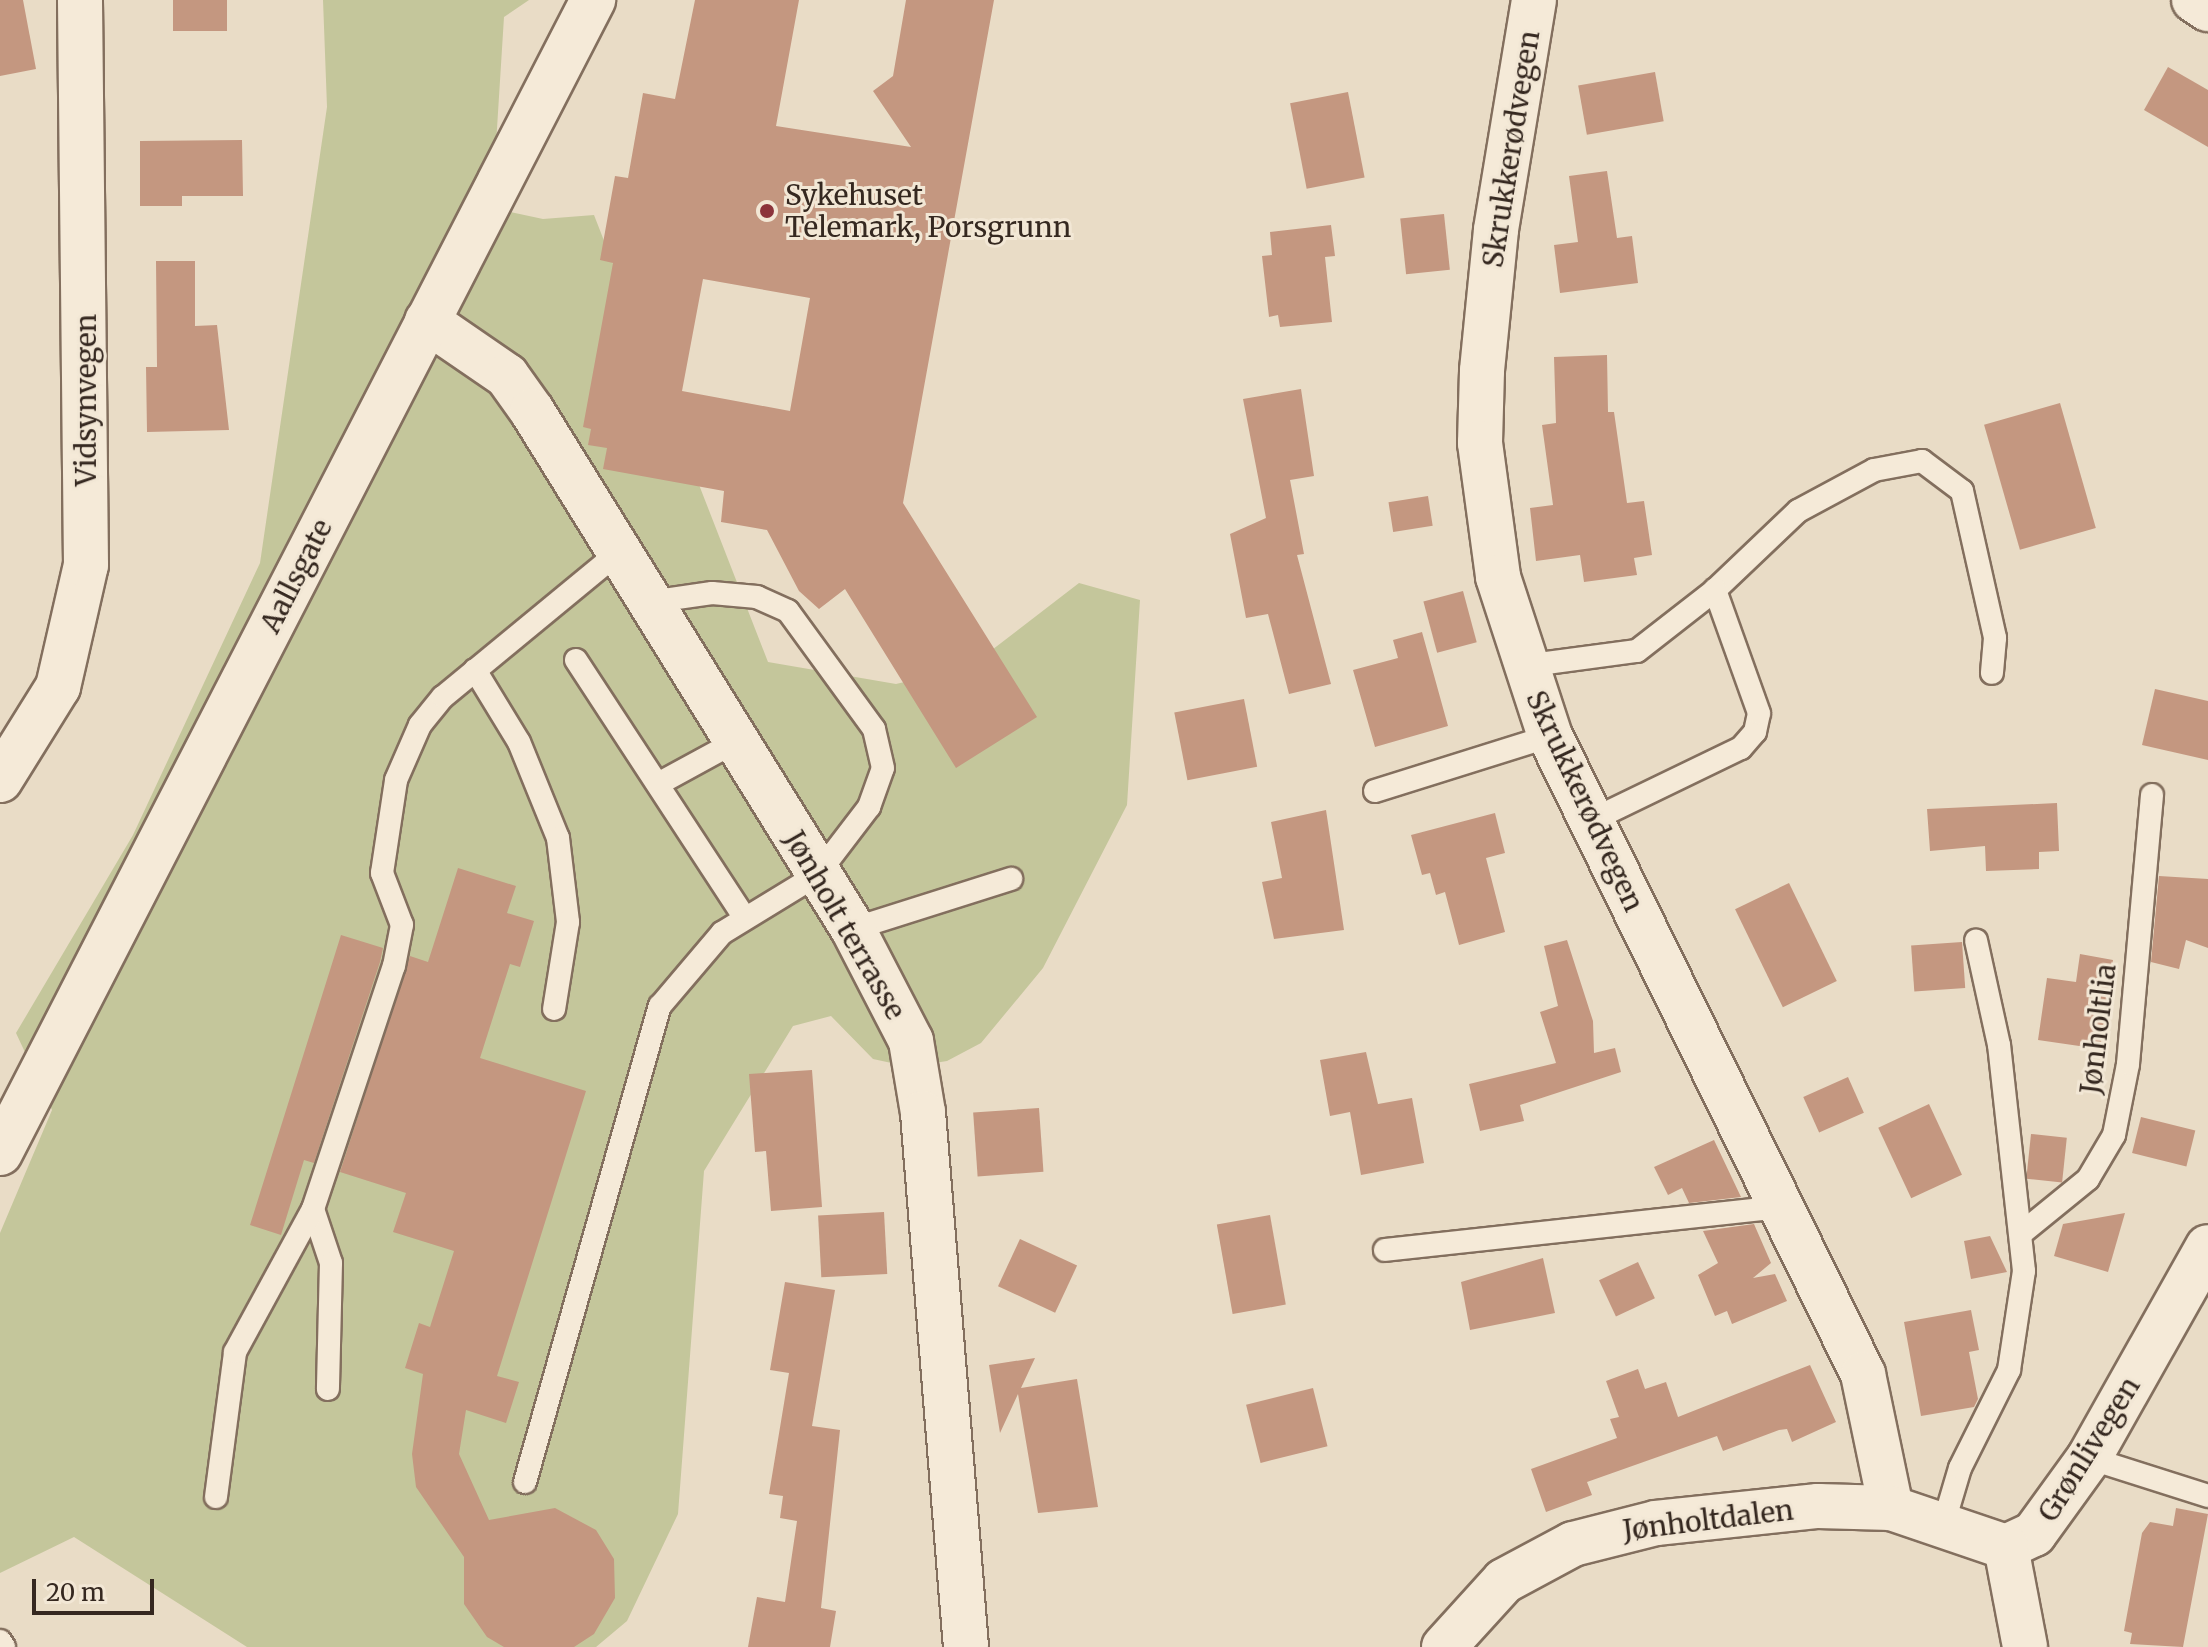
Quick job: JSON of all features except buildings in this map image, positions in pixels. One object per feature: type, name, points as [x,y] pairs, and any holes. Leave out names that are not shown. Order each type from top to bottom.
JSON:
[{"type":"street","name":"Vidsynvegen","points":[[0,780],[58,687],[86,565],[80,0]]},
{"type":"street","name":"Aallsgate","points":[[0,1153],[593,0]]},
{"type":"street","name":"Skrukkerødvegen","points":[[1534,0],[1489,287],[1480,443],[1498,577],[1524,666],[1550,736],[1863,1374],[1891,1508]]},
{"type":"street","points":[[2194,0],[2208,9]]},
{"type":"street","name":"Jønholt terrasse","points":[[427,321],[507,376],[853,929],[892,997],[918,1076],[966,1647]]},
{"type":"street","name":"Grønlivegen","points":[[2006,1547],[2034,1534],[2089,1458],[2208,1247]]},
{"type":"street","name":"Jønholtdalen","points":[[1444,1647],[1504,1581],[1610,1532],[1770,1510],[1891,1508],[1944,1522],[2006,1547]]},
{"type":"street","points":[[2006,1547],[2025,1647]]},
{"type":"lane","points":[[1524,666],[1637,651],[1715,590],[1798,511],[1874,470],[1922,461],[1962,491],[1995,638],[1992,673]]},
{"type":"lane","points":[[216,1497],[235,1352],[313,1209],[400,939],[400,912],[382,873],[396,780],[420,725],[475,670],[619,552]]},
{"type":"lane","points":[[1592,820],[1741,748],[1755,732],[1759,713],[1715,590]]},
{"type":"lane","points":[[525,1482],[647,1036],[676,979],[744,917],[817,875],[878,789],[882,749],[874,729],[775,602],[712,593],[649,602]]},
{"type":"lane","points":[[576,660],[744,917]]},
{"type":"lane","points":[[475,670],[519,742],[558,838],[568,922],[554,1009]]},
{"type":"lane","points":[[1375,791],[1550,736]]},
{"type":"lane","points":[[658,784],[735,742]]},
{"type":"lane","name":"Jønholtlia","points":[[2023,1232],[2088,1179],[2114,1135],[2128,1064],[2152,795]]},
{"type":"lane","points":[[853,929],[1011,879]]},
{"type":"lane","points":[[1944,1522],[1960,1468],[2009,1370],[2023,1232],[1999,1045],[1976,940]]},
{"type":"lane","points":[[1385,1250],[1779,1207]]},
{"type":"lane","points":[[313,1209],[331,1263],[328,1389]]},
{"type":"lane","points":[[2089,1458],[2208,1496]]},
{"type":"lane","points":[[0,1641],[4,1647]]},
{"type":"green space","points":[[323,0],[529,0],[504,17],[492,208],[543,219],[594,215],[768,662],[896,684],[971,666],[1079,583],[1140,600],[1127,805],[1043,968],[981,1043],[947,1061],[910,1067],[873,1059],[831,1016],[793,1026],[704,1171],[678,1514],[627,1621],[596,1647],[247,1647],[74,1537],[0,1573],[0,1233],[52,1110],[16,1033],[133,835],[260,563],[327,107]]},
{"type":"place","name":"Sykehuset Telemark, Porsgrunn","points":[[767,211]]}]
